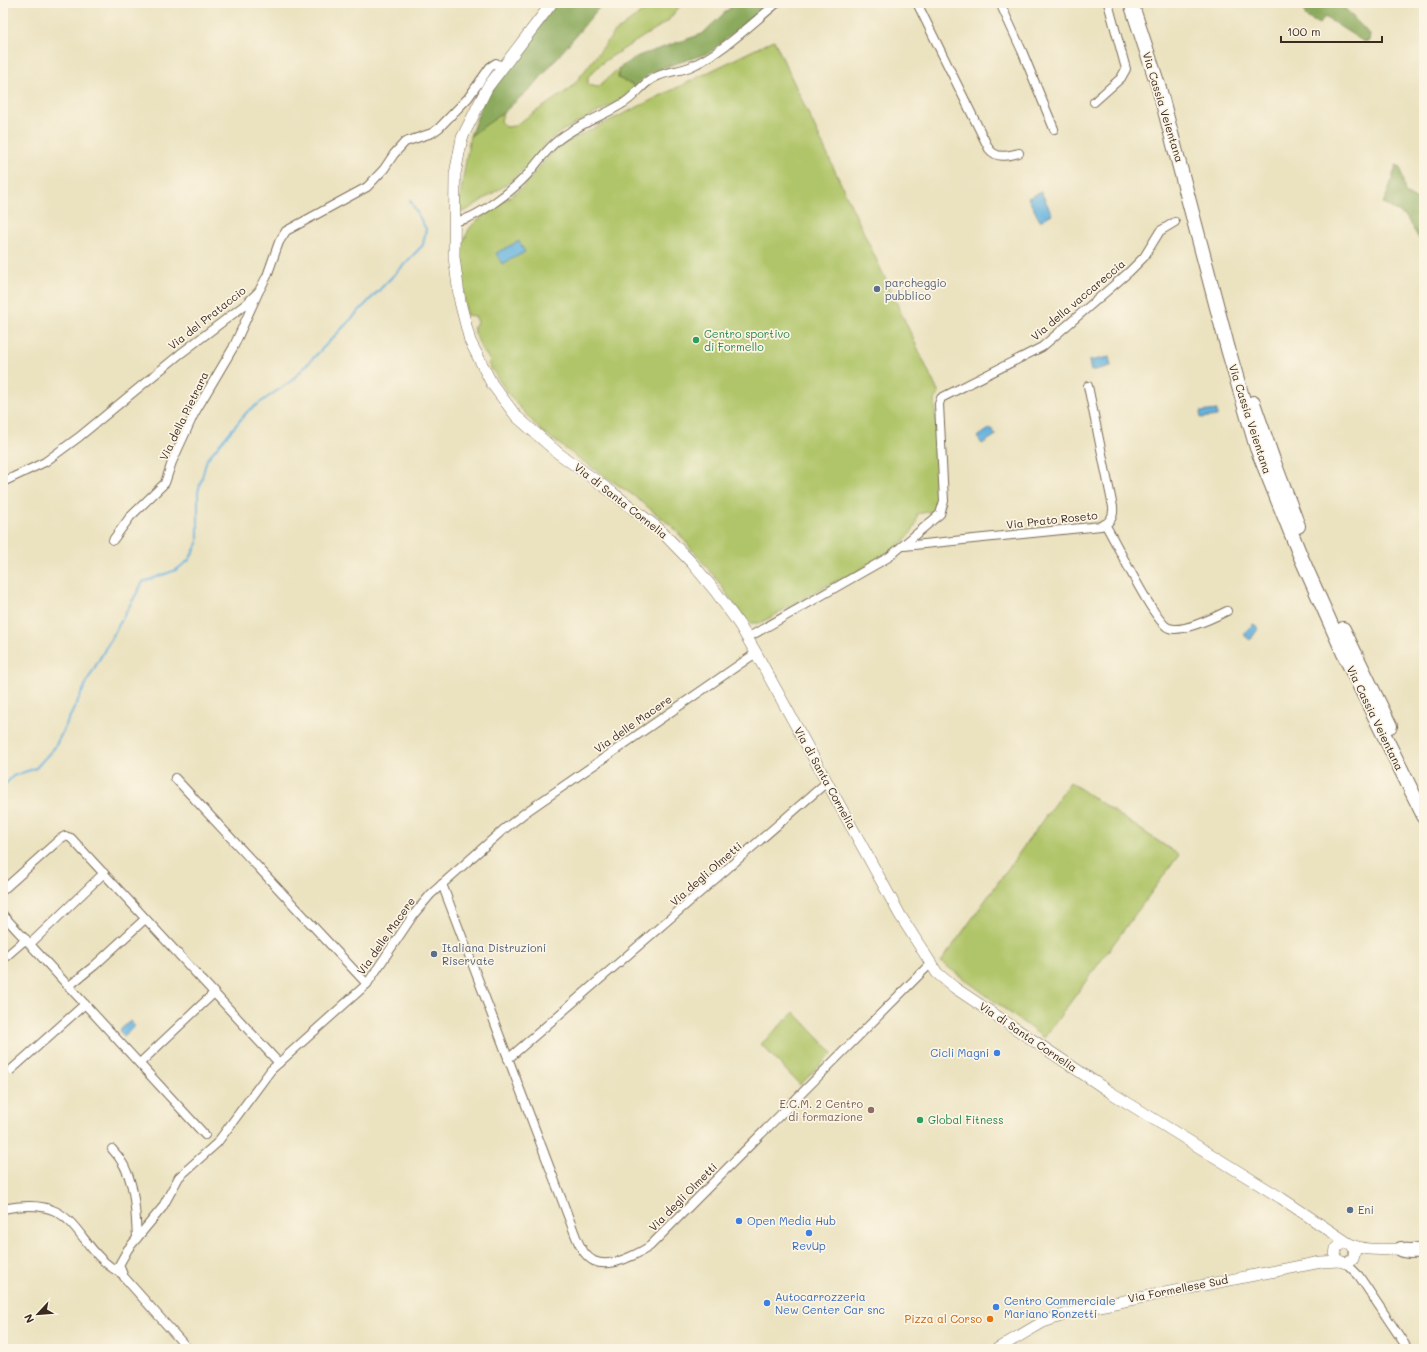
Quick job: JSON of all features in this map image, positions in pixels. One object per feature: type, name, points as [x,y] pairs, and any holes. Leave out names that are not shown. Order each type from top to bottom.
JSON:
[{"type":"highway","name":"Via Cassia Veientana","points":[[1131,3],[1159,88],[1234,369],[1257,448],[1300,555],[1342,648],[1424,816]]},
{"type":"highway","name":"Via Cassia Veientana","points":[[1140,3],[1168,85],[1237,348],[1272,460],[1344,632],[1424,794]]},
{"type":"highway","points":[[1401,1248],[1406,1251],[1424,1252]]},
{"type":"street","points":[[503,67],[552,3]]},
{"type":"street","points":[[454,221],[461,221],[476,213],[508,192],[525,177],[556,142],[568,132],[624,104],[650,80],[662,73],[685,69],[708,57],[777,3]]},
{"type":"street","points":[[918,3],[989,149],[994,155],[1000,156],[1019,153]]},
{"type":"street","points":[[1000,3],[1022,51],[1054,129]]},
{"type":"street","points":[[1094,102],[1119,81],[1126,72],[1126,65],[1108,3]]},
{"type":"street","name":"Via del Prataccio","points":[[3,482],[45,462],[79,437],[180,354],[246,304],[259,290],[267,276],[279,242],[286,231],[367,186],[384,169],[399,147],[412,138],[432,133],[439,128],[468,98],[490,67],[496,63],[503,67]]},
{"type":"street","name":"Via di Santa Cornelia","points":[[503,67],[479,101],[462,138],[455,174],[454,221],[455,271],[465,325],[480,362],[500,395],[516,416],[541,439],[630,506],[669,539],[712,587],[756,653],[900,915],[937,973],[955,988],[1110,1092],[1281,1198],[1350,1244]]},
{"type":"street","name":"Via della vaccareccia","points":[[934,518],[941,512],[944,501],[939,404],[941,398],[1042,347],[1129,272],[1144,257],[1160,231],[1175,222]]},
{"type":"street","name":"Via della Pietrara","points":[[113,540],[130,517],[165,483],[172,462],[194,414],[233,348],[250,314],[259,290]]},
{"type":"street","name":"Via Prato Roseto","points":[[904,546],[1105,524],[1113,516],[1113,507],[1088,386]]},
{"type":"street","name":"Via Prato Roseto","points":[[747,638],[884,560],[904,546],[934,518]]},
{"type":"street","points":[[1105,524],[1149,603],[1160,620],[1167,627],[1179,629],[1210,619],[1227,610]]},
{"type":"street","name":"Via delle Macere","points":[[122,1274],[119,1265],[121,1260],[158,1213],[179,1177],[217,1143],[268,1074],[366,984],[414,914],[442,884],[526,812],[756,653]]},
{"type":"street","points":[[175,778],[366,984]]},
{"type":"street","name":"Via degli Olmetti","points":[[508,1059],[827,782]]},
{"type":"street","points":[[3,890],[60,839],[65,836],[75,842],[279,1063]]},
{"type":"street","points":[[3,959],[28,941],[104,873]]},
{"type":"street","name":"Via degli Olmetti","points":[[442,884],[580,1248],[587,1257],[604,1264],[613,1263],[640,1252],[652,1244],[930,964]]},
{"type":"street","points":[[3,914],[205,1135]]},
{"type":"street","points":[[69,986],[94,966],[145,919]]},
{"type":"street","points":[[140,1063],[214,993]]},
{"type":"street","points":[[11,1070],[85,1004]]},
{"type":"street","points":[[112,1149],[122,1159],[131,1180],[134,1192],[137,1238]]},
{"type":"street","points":[[3,1209],[25,1206],[58,1211],[78,1229],[105,1264],[122,1274],[188,1349]]},
{"type":"street","name":"Via di Santa Cornelia","points":[[1328,1230],[1344,1257]]},
{"type":"street","points":[[1401,1248],[1367,1249],[1342,1243],[1344,1257],[1359,1276],[1408,1349]]},
{"type":"street","points":[[1344,1257],[1355,1251],[1350,1244]]},
{"type":"street","points":[[1344,1257],[1424,1245]]},
{"type":"street","name":"Via Formellese Sud","points":[[997,1349],[1043,1322],[1079,1310],[1344,1257]]},
{"type":"green space","points":[[557,3],[603,3],[536,83],[503,113],[470,136],[483,102]]},
{"type":"green space","points":[[654,3],[686,3],[678,8],[668,21],[603,62],[588,77],[588,85],[598,87],[619,68],[618,78],[635,86],[624,97],[562,131],[546,143],[534,160],[507,184],[464,212],[458,209],[470,136],[503,113],[501,121],[506,127],[514,126],[571,88],[615,32]]},
{"type":"green space","points":[[735,3],[769,3],[709,53],[659,69],[649,74],[635,86],[618,78],[619,68],[638,56],[702,34]]},
{"type":"green space","points":[[1302,3],[1340,3],[1370,35],[1369,41],[1364,42],[1325,17],[1319,24],[1306,17]]},
{"type":"green space","name":"Centro sportivo di Formello","points":[[774,40],[939,394],[935,398],[940,510],[917,514],[915,526],[906,538],[893,550],[878,560],[817,591],[760,623],[750,623],[746,620],[714,576],[674,528],[634,496],[540,430],[509,395],[488,364],[490,361],[485,353],[483,353],[473,328],[478,322],[475,316],[466,315],[460,249],[469,229],[475,222],[523,187],[553,151],[564,143]]},
{"type":"green space","points":[[1396,165],[1401,167],[1405,193],[1416,199],[1424,208],[1424,247],[1406,217],[1383,203],[1389,190]]},
{"type":"green space","points":[[1070,782],[1179,855],[1044,1038],[941,962]]},
{"type":"green space","points":[[794,1012],[833,1053],[800,1085],[761,1044]]},
{"type":"water","points":[[1041,192],[1052,214],[1040,221],[1028,198]]},
{"type":"water","points":[[519,241],[525,252],[502,264],[496,253]]},
{"type":"water","points":[[1109,357],[1111,366],[1091,371],[1089,361]]},
{"type":"water","points":[[1217,410],[1217,416],[1201,418],[1200,412]]},
{"type":"water","points":[[991,428],[996,435],[982,444],[977,437]]},
{"type":"water","points":[[1253,624],[1259,628],[1250,640],[1244,635]]},
{"type":"water","points":[[130,1021],[135,1026],[124,1036],[119,1031]]},
{"type":"waterway","points":[[3,787],[13,776],[36,768],[55,747],[91,674],[143,582],[176,570],[189,560],[198,543],[198,492],[207,459],[248,411],[291,381],[423,245],[426,229],[410,200]]},
{"type":"place","name":"parcheggio pubblico","points":[[877,289]]},
{"type":"place","name":"Centro sportivo di Formello","points":[[696,340]]},
{"type":"place","name":"Italiana Distruzioni Riservate","points":[[434,954]]},
{"type":"place","name":"Cicli Magni","points":[[997,1053]]},
{"type":"place","name":"E.C.M. 2 Centro di formazione","points":[[871,1110]]},
{"type":"place","name":"Global Fitness","points":[[920,1120]]},
{"type":"place","name":"Eni","points":[[1350,1210]]},
{"type":"place","name":"Open Media Hub","points":[[739,1221]]},
{"type":"place","name":"RevUp","points":[[809,1233]]},
{"type":"place","name":"Autocarrozzeria New Center Car snc","points":[[767,1303]]},
{"type":"place","name":"Centro Commerciale Mariano Ronzetti","points":[[996,1307]]},
{"type":"place","name":"Pizza al Corso","points":[[990,1319]]}]
